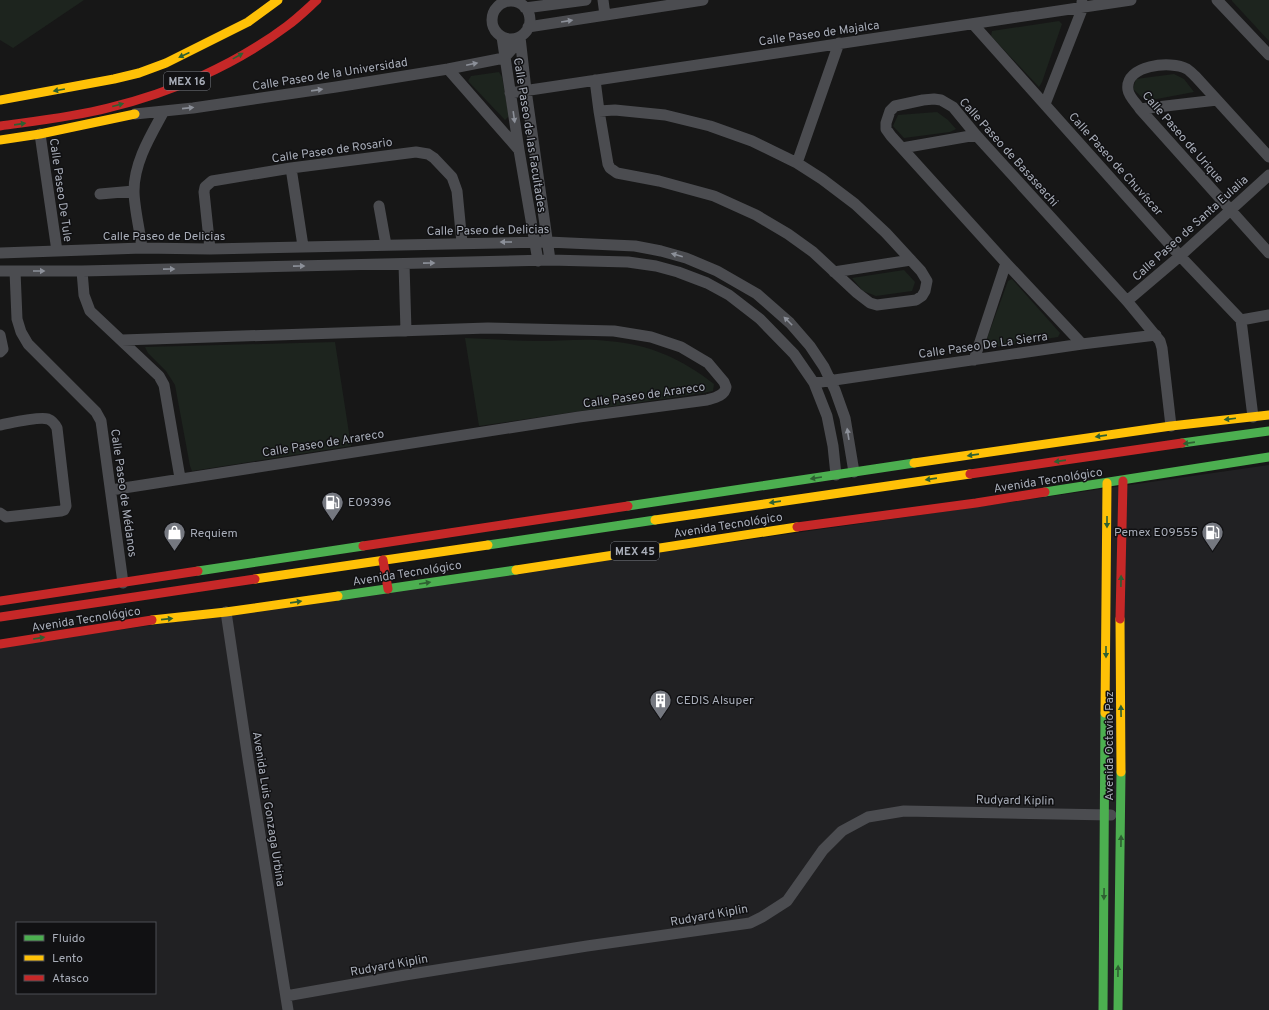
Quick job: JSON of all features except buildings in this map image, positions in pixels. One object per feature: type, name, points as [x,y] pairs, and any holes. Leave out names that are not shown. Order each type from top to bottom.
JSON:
[{"type":"main road","name":"MEX 16","points":[[0,100],[114,80],[139,73],[166,63],[248,22],[278,0]]},
{"type":"main road","name":"MEX 16","points":[[0,126],[75,115],[142,99],[197,78],[240,56],[288,25],[317,0]]},
{"type":"main road","points":[[75,115],[135,114]]},
{"type":"main road","points":[[0,140],[40,134],[135,114]]},
{"type":"main road","points":[[0,601],[854,472],[1171,426],[1269,415]]},
{"type":"main road","name":"Avenida Tecnológico","points":[[0,617],[848,491],[1269,431]]},
{"type":"main road","name":"Avenida Tecnológico","points":[[0,644],[150,620],[226,612],[804,526],[976,503],[1269,457]]},
{"type":"main road","name":"Avenida Octavio Paz","points":[[1118,1010],[1122,815],[1120,618],[1123,481]]},
{"type":"main road","name":"Avenida Octavio Paz","points":[[1103,1010],[1107,483]]},
{"type":"main road","points":[[383,560],[388,589]]},
{"type":"street","points":[[520,38],[514,39],[502,37],[497,33],[492,22],[492,16],[499,6],[510,1],[523,4],[586,0]]},
{"type":"street","points":[[603,0],[605,14]]},
{"type":"street","points":[[528,27],[703,0]]},
{"type":"street","name":"Calle Paseo de Majalca","points":[[510,93],[972,24],[1083,4],[1131,0]]},
{"type":"street","points":[[1217,0],[1269,55]]},
{"type":"street","points":[[504,58],[528,27],[529,17],[523,4]]},
{"type":"street","points":[[1045,104],[1083,4]]},
{"type":"street","name":"Calle Paseo de Chuvíscar","points":[[972,24],[1180,256],[1241,320]]},
{"type":"street","name":"Calle Paseo de las Facultades","points":[[502,37],[504,58],[538,261]]},
{"type":"street","name":"Calle Paseo de las Facultades","points":[[520,38],[550,260]]},
{"type":"street","points":[[797,162],[840,44]]},
{"type":"street","name":"Calle Paseo de la Universidad","points":[[135,114],[336,87],[448,69],[504,58]]},
{"type":"street","name":"Calle Paseo de Urique","points":[[1269,157],[1196,77],[1186,69],[1172,65],[1142,68],[1135,72],[1128,89],[1129,93],[1140,109],[1269,253]]},
{"type":"street","points":[[448,69],[519,150]]},
{"type":"street","points":[[595,80],[599,111],[608,164],[614,171],[621,174],[659,181],[714,196],[756,215],[788,234],[813,252],[866,301],[873,305],[916,300],[922,296],[925,291],[927,281],[921,271],[911,260],[855,204],[797,162],[752,141],[710,126],[665,115],[615,110],[599,111]]},
{"type":"street","name":"Calle Paseo de Basaseachi","points":[[1082,344],[1006,263],[886,129],[887,117],[895,106],[934,99],[946,102],[953,107],[976,135],[1127,301],[1156,335],[1162,348],[1171,426]]},
{"type":"street","points":[[1140,109],[1217,100]]},
{"type":"street","points":[[142,248],[134,191],[138,167],[142,155],[164,111]]},
{"type":"street","name":"Calle Paseo De Tule","points":[[40,134],[57,251]]},
{"type":"street","points":[[902,148],[976,135]]},
{"type":"street","name":"Calle Paseo de Rosario","points":[[210,249],[204,198],[205,187],[212,181],[291,168],[416,152],[428,154],[434,158],[452,177],[457,191],[462,243]]},
{"type":"street","points":[[291,168],[303,246]]},
{"type":"street","name":"Calle Paseo de Santa Eulalia","points":[[1127,301],[1180,256],[1269,175]]},
{"type":"street","points":[[100,194],[134,191]]},
{"type":"street","points":[[379,206],[386,245]]},
{"type":"street","name":"Calle Paseo de Delicias","points":[[0,253],[142,248],[210,249],[535,242],[635,246],[661,251],[686,258],[717,271],[757,294],[790,322],[810,346],[831,380],[845,418],[854,472]]},
{"type":"street","points":[[0,271],[82,271],[550,260],[628,262],[656,266],[678,272],[707,283],[729,295],[760,319],[794,354],[814,383],[827,416],[833,446],[836,475]]},
{"type":"street","points":[[834,272],[911,260]]},
{"type":"street","points":[[974,360],[1006,263]]},
{"type":"street","points":[[404,264],[406,331]]},
{"type":"street","name":"Calle Paseo de Médanos","points":[[15,271],[17,319],[21,332],[28,344],[96,412],[101,421],[123,583]]},
{"type":"street","points":[[82,271],[84,295],[90,310],[159,376],[164,385],[180,478]]},
{"type":"street","points":[[1253,417],[1241,320],[1269,315]]},
{"type":"street","name":"Calle Paseo de Arareco","points":[[111,490],[571,418],[707,400],[719,396],[726,390],[724,382],[708,364],[681,347],[650,338],[614,331],[488,328],[122,340]]},
{"type":"street","points":[[0,335],[3,346],[3,349],[0,352]]},
{"type":"street","name":"Calle Paseo De La Sierra","points":[[814,383],[1082,344],[1156,335]]},
{"type":"street","points":[[0,425],[41,418],[54,422],[57,428],[66,506],[64,510],[61,511],[6,517],[0,513]]},
{"type":"street","name":"Avenida Luis Gonzaga Urbina","points":[[226,612],[288,1010]]},
{"type":"street","name":"Rudyard Kiplin","points":[[286,996],[405,975],[750,923],[762,918],[787,901],[823,850],[842,831],[868,817],[904,811],[1122,815]]},
{"type":"shaded area","points":[[0,0],[84,0],[13,48],[0,40]]},
{"type":"shaded area","points":[[1269,0],[1269,41],[1232,1]]},
{"type":"shaded area","points":[[1059,21],[1062,24],[1039,87],[991,36],[992,31]]},
{"type":"shaded area","points":[[499,72],[502,77],[509,116],[505,120],[468,81],[471,76]]},
{"type":"shaded area","points":[[1174,74],[1184,79],[1194,92],[1146,101],[1133,89],[1136,79]]},
{"type":"shaded area","points":[[937,112],[948,120],[956,129],[950,132],[904,138],[893,126],[898,115]]},
{"type":"shaded area","points":[[904,270],[915,282],[912,291],[876,296],[863,291],[852,278]]},
{"type":"shaded area","points":[[1012,279],[1060,333],[1058,337],[989,348],[985,344],[1008,281]]},
{"type":"shaded area","points":[[465,338],[529,341],[599,340],[637,345],[664,354],[690,367],[714,384],[713,391],[479,426]]},
{"type":"shaded area","points":[[335,342],[351,446],[192,471],[175,385],[166,371],[148,353],[145,347]]},
{"type":"shaded area","points":[[1269,465],[1269,1010],[0,1010],[0,647]]},
{"type":"traffic: fast","points":[[1182,443],[1269,431]]},
{"type":"traffic: fast","points":[[1045,492],[1269,457]]},
{"type":"traffic: fast","points":[[628,506],[914,463]]},
{"type":"traffic: fast","points":[[488,545],[655,520]]},
{"type":"traffic: fast","points":[[198,571],[363,546]]},
{"type":"traffic: fast","points":[[338,596],[516,570]]},
{"type":"traffic: fast","points":[[1103,1010],[1105,713]]},
{"type":"traffic: fast","points":[[1118,1010],[1121,772]]},
{"type":"traffic: slow","points":[[0,100],[139,73],[166,63],[248,22],[278,0]]},
{"type":"traffic: slow","points":[[0,140],[40,134],[135,114]]},
{"type":"traffic: slow","points":[[914,463],[1171,426],[1269,415]]},
{"type":"traffic: slow","points":[[655,520],[970,474]]},
{"type":"traffic: slow","points":[[1105,713],[1107,483]]},
{"type":"traffic: slow","points":[[516,570],[797,527]]},
{"type":"traffic: slow","points":[[255,579],[488,545]]},
{"type":"traffic: slow","points":[[152,620],[226,612],[338,596]]},
{"type":"traffic: slow","points":[[1120,619],[1121,772]]},
{"type":"traffic: jam","points":[[0,126],[95,111],[132,102],[179,86],[224,65],[267,40],[299,17],[317,0]]},
{"type":"traffic: jam","points":[[970,474],[1182,443]]},
{"type":"traffic: jam","points":[[1120,619],[1123,481]]},
{"type":"traffic: jam","points":[[797,527],[976,503],[1045,492]]},
{"type":"traffic: jam","points":[[363,546],[628,506]]},
{"type":"traffic: jam","points":[[383,560],[388,589]]},
{"type":"traffic: jam","points":[[0,601],[198,571]]},
{"type":"traffic: jam","points":[[0,617],[255,579]]},
{"type":"traffic: jam","points":[[0,644],[152,620]]},
{"type":"place","name":"E09396","points":[[332,522]]},
{"type":"place","name":"Requiem","points":[[175,552]]},
{"type":"place","name":"Pemex E09555","points":[[1213,552]]},
{"type":"place","name":"CEDIS Alsuper","points":[[660,720]]}]
